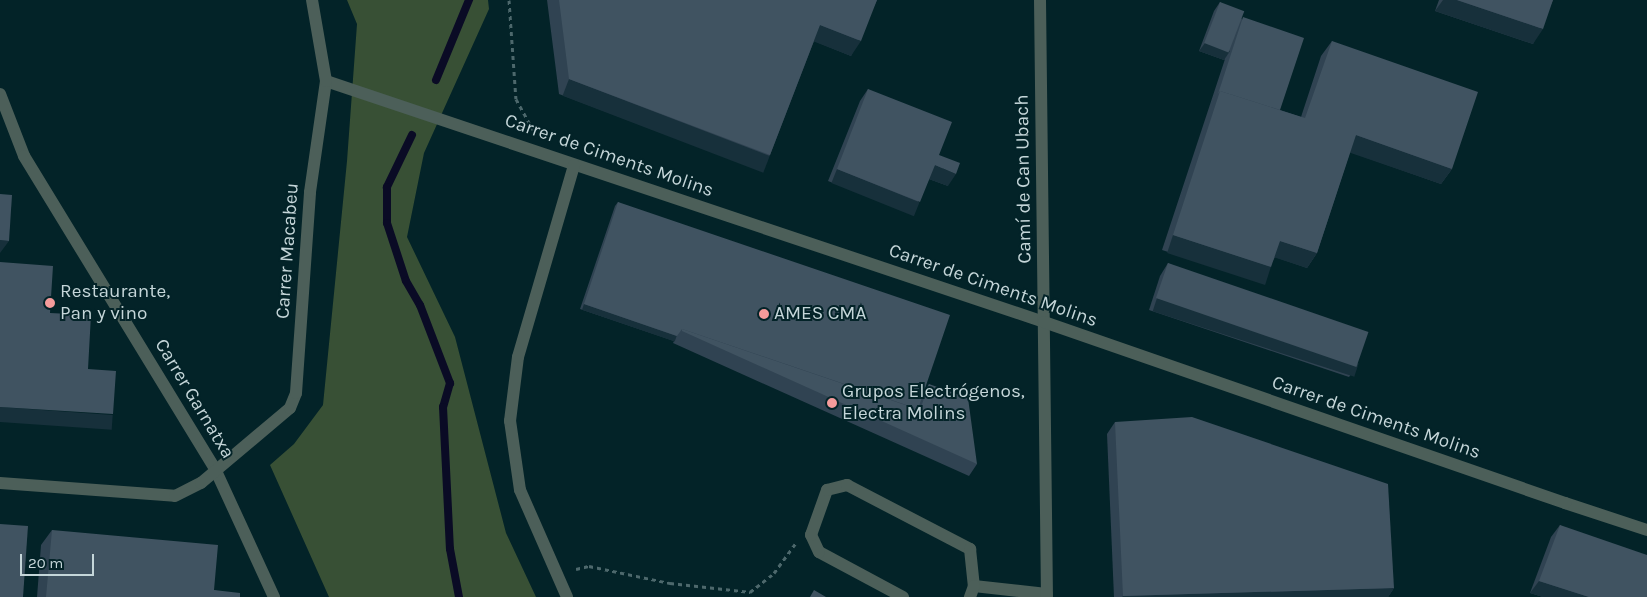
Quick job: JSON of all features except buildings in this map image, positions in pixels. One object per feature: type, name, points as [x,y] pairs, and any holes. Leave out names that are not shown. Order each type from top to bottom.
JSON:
[{"type":"street","name":"Carrer Macabeu","points":[[0,483],[175,496],[216,472],[278,422],[290,408],[296,392],[310,192],[326,81],[312,0]]},
{"type":"street","name":"Camí de Can Ubach","points":[[1040,0],[1047,596]]},
{"type":"street","name":"Carrer de Ciments Molins","points":[[326,81],[1044,322],[1647,530]]},
{"type":"street","name":"Carrer Garnatxa","points":[[0,94],[24,156],[216,472],[274,597]]},
{"type":"street","points":[[567,597],[520,490],[510,420],[518,357],[574,165]]},
{"type":"street","points":[[902,597],[819,552],[810,535],[827,490],[847,485],[970,550],[972,592],[1047,596]]},
{"type":"path","points":[[509,0],[516,99],[548,156]]},
{"type":"path","points":[[557,574],[589,566],[670,584],[750,592],[774,573],[796,543],[810,535]]},
{"type":"green space","points":[[347,0],[488,0],[489,9],[424,153],[407,237],[455,337],[506,533],[536,597],[329,597],[270,465],[294,444],[323,405],[347,161],[357,24]]},
{"type":"waterway","points":[[436,80],[469,0]]},
{"type":"waterway","points":[[412,135],[387,187],[387,223],[406,281],[420,305],[450,383],[443,407],[450,549],[459,597]]},
{"type":"place","name":"Restaurante, Pan y vino","points":[[50,303]]},
{"type":"place","name":"AMES CMA","points":[[764,314]]},
{"type":"place","name":"Grupos Electrógenos, Electra Molins","points":[[832,403]]}]
